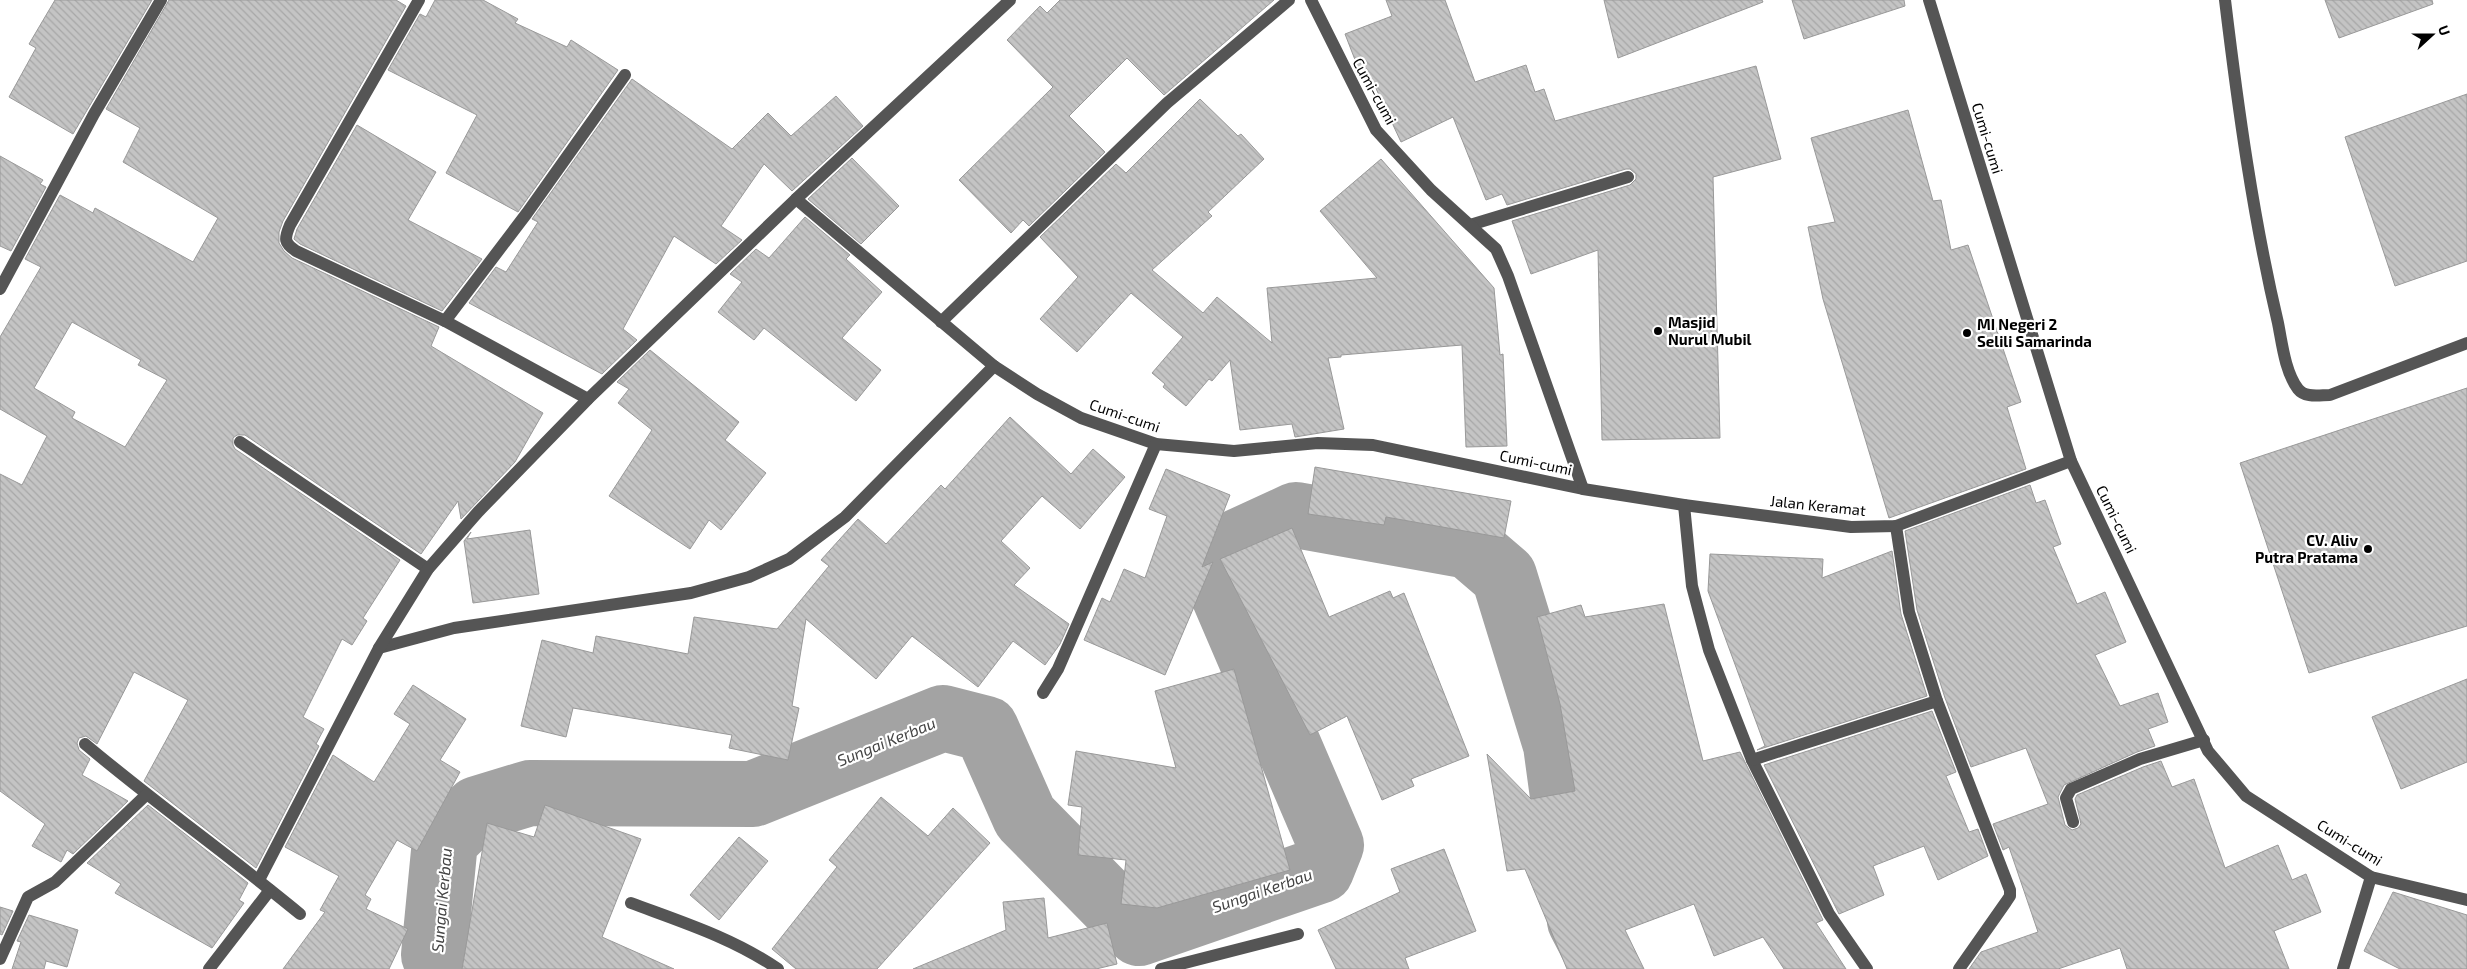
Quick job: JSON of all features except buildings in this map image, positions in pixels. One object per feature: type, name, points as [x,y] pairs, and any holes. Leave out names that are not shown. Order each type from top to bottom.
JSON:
[{"type":"street","points":[[0,289],[94,114],[161,0]]},
{"type":"street","points":[[419,0],[290,225],[285,238],[288,246],[445,321],[588,399]]},
{"type":"street","points":[[259,880],[379,648],[428,569],[478,512],[588,399],[796,199],[1010,0]]},
{"type":"street","points":[[941,322],[1167,103],[1289,0]]},
{"type":"street","name":"Cumi-cumi","points":[[1928,0],[2071,461],[2208,751],[2246,796],[2371,877],[2467,900]]},
{"type":"street","points":[[2226,0],[2234,80],[2264,267],[2287,365],[2297,388],[2309,395],[2330,395],[2467,343]]},
{"type":"street","name":"Cumi-cumi","points":[[1314,1],[1376,130],[1431,190],[1496,249],[1508,276],[1583,489]]},
{"type":"street","points":[[445,321],[527,212],[625,75]]},
{"type":"street","points":[[1470,225],[1628,177]]},
{"type":"street","name":"Cumi-cumi","points":[[796,199],[994,366],[1037,394],[1081,418],[1156,444],[1234,451],[1318,443],[1373,445],[1583,489]]},
{"type":"street","points":[[379,648],[454,628],[691,593],[749,577],[781,562],[844,517],[994,366]]},
{"type":"street","points":[[240,442],[428,569]]},
{"type":"street","points":[[1043,693],[1058,669],[1156,444]]},
{"type":"street","name":"Jalan Keramat","points":[[1583,489],[1684,505],[1851,527],[1896,526],[2071,461]]},
{"type":"street","points":[[1684,505],[1692,586],[1709,650],[1752,760],[1829,914],[1867,969]]},
{"type":"street","points":[[1896,526],[1909,612],[1937,701],[2010,890],[2010,896],[1959,969]]},
{"type":"street","points":[[1752,760],[1937,701]]},
{"type":"street","points":[[2073,822],[2066,798],[2071,789],[2140,759],[2204,740]]},
{"type":"street","points":[[85,744],[146,795],[259,880],[300,914]]},
{"type":"street","points":[[0,959],[28,897],[55,882],[146,795]]},
{"type":"street","points":[[2343,969],[2371,877]]},
{"type":"street","points":[[209,969],[270,890]]},
{"type":"street","points":[[631,903],[719,935],[762,958],[778,969]]},
{"type":"street","points":[[1161,969],[1298,934]]},
{"type":"waterway","name":"Sungai Kerbau","points":[[440,969],[434,955],[445,841],[477,809],[530,793],[753,794],[943,718],[986,729],[1025,817],[1139,933],[1321,870],[1331,845],[1222,591],[1220,550],[1296,515],[1469,546],[1504,576],[1556,745],[1580,921],[1605,969]]},
{"type":"place","name":"Masjid Nurul Mubil","points":[[1658,331]]},
{"type":"place","name":"MI Negeri 2 Selili Samarinda","points":[[1967,333]]},
{"type":"place","name":"CV. Aliv Putra Pratama","points":[[2368,549]]}]
